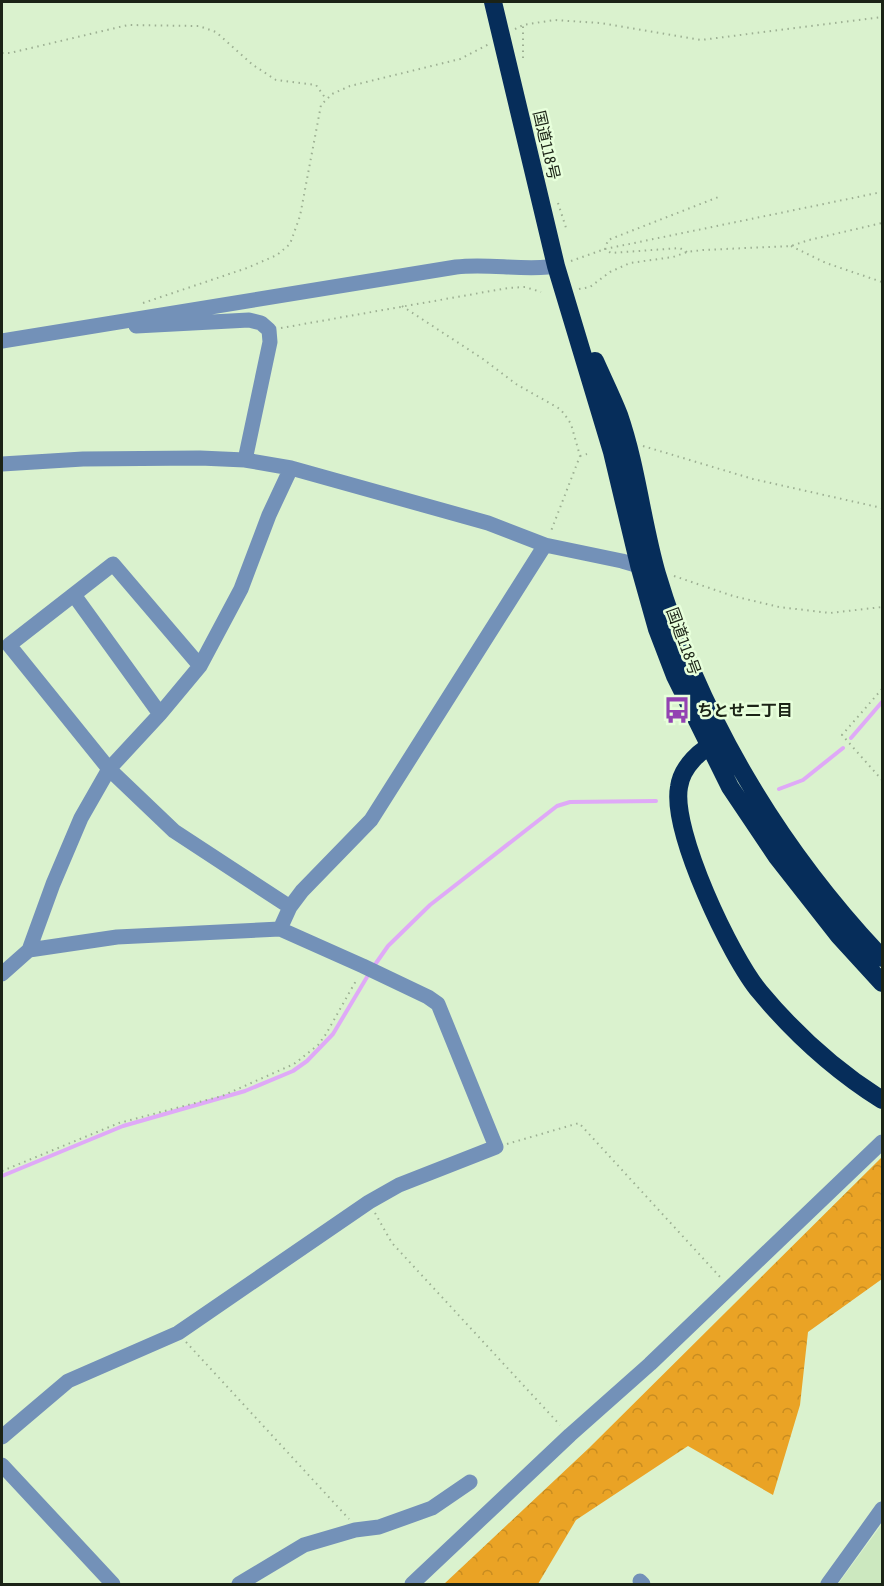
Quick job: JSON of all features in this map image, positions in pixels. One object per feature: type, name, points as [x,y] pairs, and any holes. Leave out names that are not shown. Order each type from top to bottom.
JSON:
[{"type":"highway","name":"国道118号","points":[[493,2],[551,246],[552,266],[570,293],[618,414],[657,572],[717,742],[730,787],[777,857],[839,936],[882,982]]},
{"type":"highway","name":"国道118号","points":[[570,293],[639,565],[657,629],[675,676],[717,742],[790,847],[846,919],[882,958]]},
{"type":"highway","points":[[717,742],[699,753],[686,770],[679,786],[678,796],[693,864],[709,900],[740,961],[758,989],[778,1013],[838,1069],[882,1100]]},
{"type":"street","points":[[2,341],[128,314],[456,267],[473,265],[534,268],[552,266]]},
{"type":"street","points":[[128,314],[135,326],[249,320],[261,322],[269,330],[270,342],[245,460]]},
{"type":"street","points":[[2,464],[83,459],[245,460],[291,468],[488,523],[545,545],[639,565],[657,572]]},
{"type":"street","points":[[2,974],[29,950],[53,884],[81,818],[109,769],[160,714],[200,666],[241,589],[269,515],[291,468]]},
{"type":"street","points":[[280,929],[290,906],[315,876],[371,820],[545,545]]},
{"type":"street","points":[[200,666],[113,564],[9,645],[109,769],[174,831],[290,906]]},
{"type":"street","points":[[74,595],[160,714]]},
{"type":"street","points":[[2,1437],[68,1381],[178,1333],[399,1185],[496,1147],[438,1005],[428,997],[368,968],[280,929],[117,938],[29,950]]},
{"type":"street","points":[[412,1584],[570,1435],[650,1364],[882,1142]]},
{"type":"street","points":[[2,1465],[113,1584]]},
{"type":"street","points":[[239,1584],[304,1545],[355,1530],[379,1527],[432,1508],[470,1482]]},
{"type":"street","points":[[828,1584],[882,1509]]},
{"type":"path","points":[[513,30],[523,25],[554,20],[600,23],[701,40],[882,17]]},
{"type":"path","points":[[2,53],[128,25],[199,26],[216,32],[253,65],[276,80],[316,85],[326,99]]},
{"type":"path","points":[[523,25],[523,59]]},
{"type":"path","points":[[128,314],[247,268],[277,255],[290,244],[300,216],[321,105],[332,94],[350,86],[460,59],[492,42]]},
{"type":"path","points":[[552,266],[605,249],[882,192]]},
{"type":"path","points":[[605,249],[608,240],[721,196]]},
{"type":"path","points":[[557,200],[567,231]]},
{"type":"path","points":[[570,293],[590,287],[610,272],[630,263],[673,257],[687,252],[790,246],[882,223]]},
{"type":"path","points":[[790,246],[826,263],[882,282]]},
{"type":"path","points":[[605,249],[611,253],[680,248],[687,252]]},
{"type":"path","points":[[269,330],[508,288],[525,287],[541,292]]},
{"type":"path","points":[[402,306],[483,359],[516,384],[560,409],[571,424],[580,456],[545,545]]},
{"type":"path","points":[[641,445],[753,479],[882,508]]},
{"type":"path","points":[[580,456],[587,454]]},
{"type":"path","points":[[657,572],[733,596],[778,607],[830,613],[882,608]]},
{"type":"path","points":[[882,689],[842,735],[882,780]]},
{"type":"path","points":[[2,1171],[119,1123],[222,1096],[294,1064],[318,1045],[368,968]]},
{"type":"path","points":[[496,1147],[579,1123],[730,1288]]},
{"type":"path","points":[[369,1203],[392,1244],[570,1435]]},
{"type":"path","points":[[178,1333],[353,1523],[355,1530]]},
{"type":"shaded area","points":[[882,1524],[882,1584],[838,1584]]},
{"type":"green space","points":[[882,1157],[882,1279],[808,1332],[800,1405],[773,1495],[688,1446],[576,1520],[538,1584],[444,1584],[589,1448]]},
{"type":"waterway","points":[[851,738],[882,702]]},
{"type":"waterway","points":[[779,789],[803,780],[843,748]]},
{"type":"waterway","points":[[374,966],[388,946],[430,905],[557,806],[570,802],[656,801]]},
{"type":"waterway","points":[[2,1176],[123,1126],[245,1091],[293,1071],[307,1061],[333,1034],[370,972]]},
{"type":"place","name":"ちとせ二丁目","points":[[677,710]]}]
